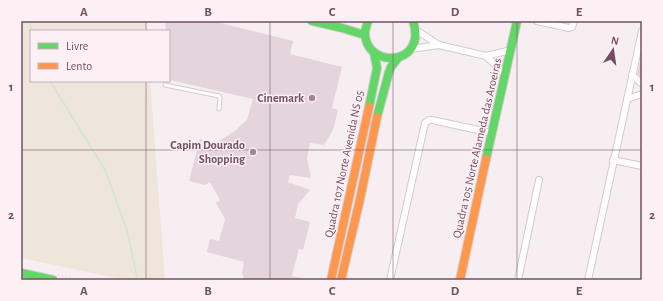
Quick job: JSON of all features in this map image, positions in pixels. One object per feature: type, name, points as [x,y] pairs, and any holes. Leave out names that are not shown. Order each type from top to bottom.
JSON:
[{"type":"street","points":[[312,21],[365,35]]},
{"type":"street","points":[[368,21],[365,35],[366,42],[374,53],[386,58],[398,58],[411,48],[416,37],[416,30],[413,21]]},
{"type":"street","name":"Quadra 105 Norte Alameda das Aroeiras","points":[[460,280],[517,21]]},
{"type":"street","points":[[537,21],[552,23],[569,28],[572,27],[574,21]]},
{"type":"street","points":[[416,30],[439,45]]},
{"type":"street","points":[[588,280],[632,75],[640,50],[642,31]]},
{"type":"street","points":[[411,48],[439,45],[486,56],[511,50]]},
{"type":"street","name":"Quadra 107 Norte Avenida NS 05","points":[[331,280],[376,68],[374,53]]},
{"type":"street","points":[[486,56],[505,74]]},
{"type":"street","name":"Quadra 107 Norte Avenida NS 05","points":[[341,280],[376,121],[389,72],[398,58]]},
{"type":"street","points":[[632,75],[642,84]]},
{"type":"street","points":[[627,99],[642,94]]},
{"type":"street","points":[[390,280],[425,123],[432,120],[492,133]]},
{"type":"street","points":[[614,160],[642,166]]},
{"type":"street","points":[[518,280],[539,180]]},
{"type":"street","points":[[21,273],[53,280]]},
{"type":"lane","points":[[165,85],[219,96],[218,109]]},
{"type":"shaded area","points":[[21,21],[146,21],[146,30],[30,30],[30,82],[150,82],[165,280],[126,280],[21,258]]},
{"type":"building","name":"Capim Dourado Shopping","points":[[165,21],[212,21],[293,41],[290,54],[342,67],[332,108],[338,110],[333,130],[324,145],[310,143],[307,158],[311,178],[290,175],[288,182],[310,190],[298,204],[295,218],[310,222],[303,250],[299,249],[292,276],[301,278],[300,280],[245,280],[242,274],[244,262],[207,252],[210,239],[219,241],[225,219],[216,203],[220,200],[210,182],[205,185],[189,181],[200,139],[216,143],[236,130],[247,120],[253,99],[170,80],[170,30],[166,30]]},
{"type":"building","points":[[642,52],[642,78],[637,74]]},
{"type":"waterway","points":[[29,21],[32,30]]},
{"type":"waterway","points":[[51,82],[105,170],[127,230],[137,277],[136,280]]},
{"type":"traffic: fast","points":[[312,21],[365,35]]},
{"type":"traffic: fast","points":[[368,21],[365,33],[368,45],[375,53],[385,57],[395,58],[405,54],[412,47],[415,36],[413,21]]},
{"type":"traffic: fast","points":[[486,159],[517,21]]},
{"type":"traffic: fast","points":[[369,107],[377,68],[374,53]]},
{"type":"traffic: fast","points":[[377,117],[389,72],[398,58]]},
{"type":"traffic: fast","points":[[21,273],[53,280]]},
{"type":"traffic: slow","points":[[331,280],[369,107]]},
{"type":"traffic: slow","points":[[341,280],[377,117]]},
{"type":"traffic: slow","points":[[460,280],[486,159]]},
{"type":"place","name":"Cinemark","points":[[312,98]]},
{"type":"place","name":"Capim Dourado Shopping","points":[[253,152]]}]
